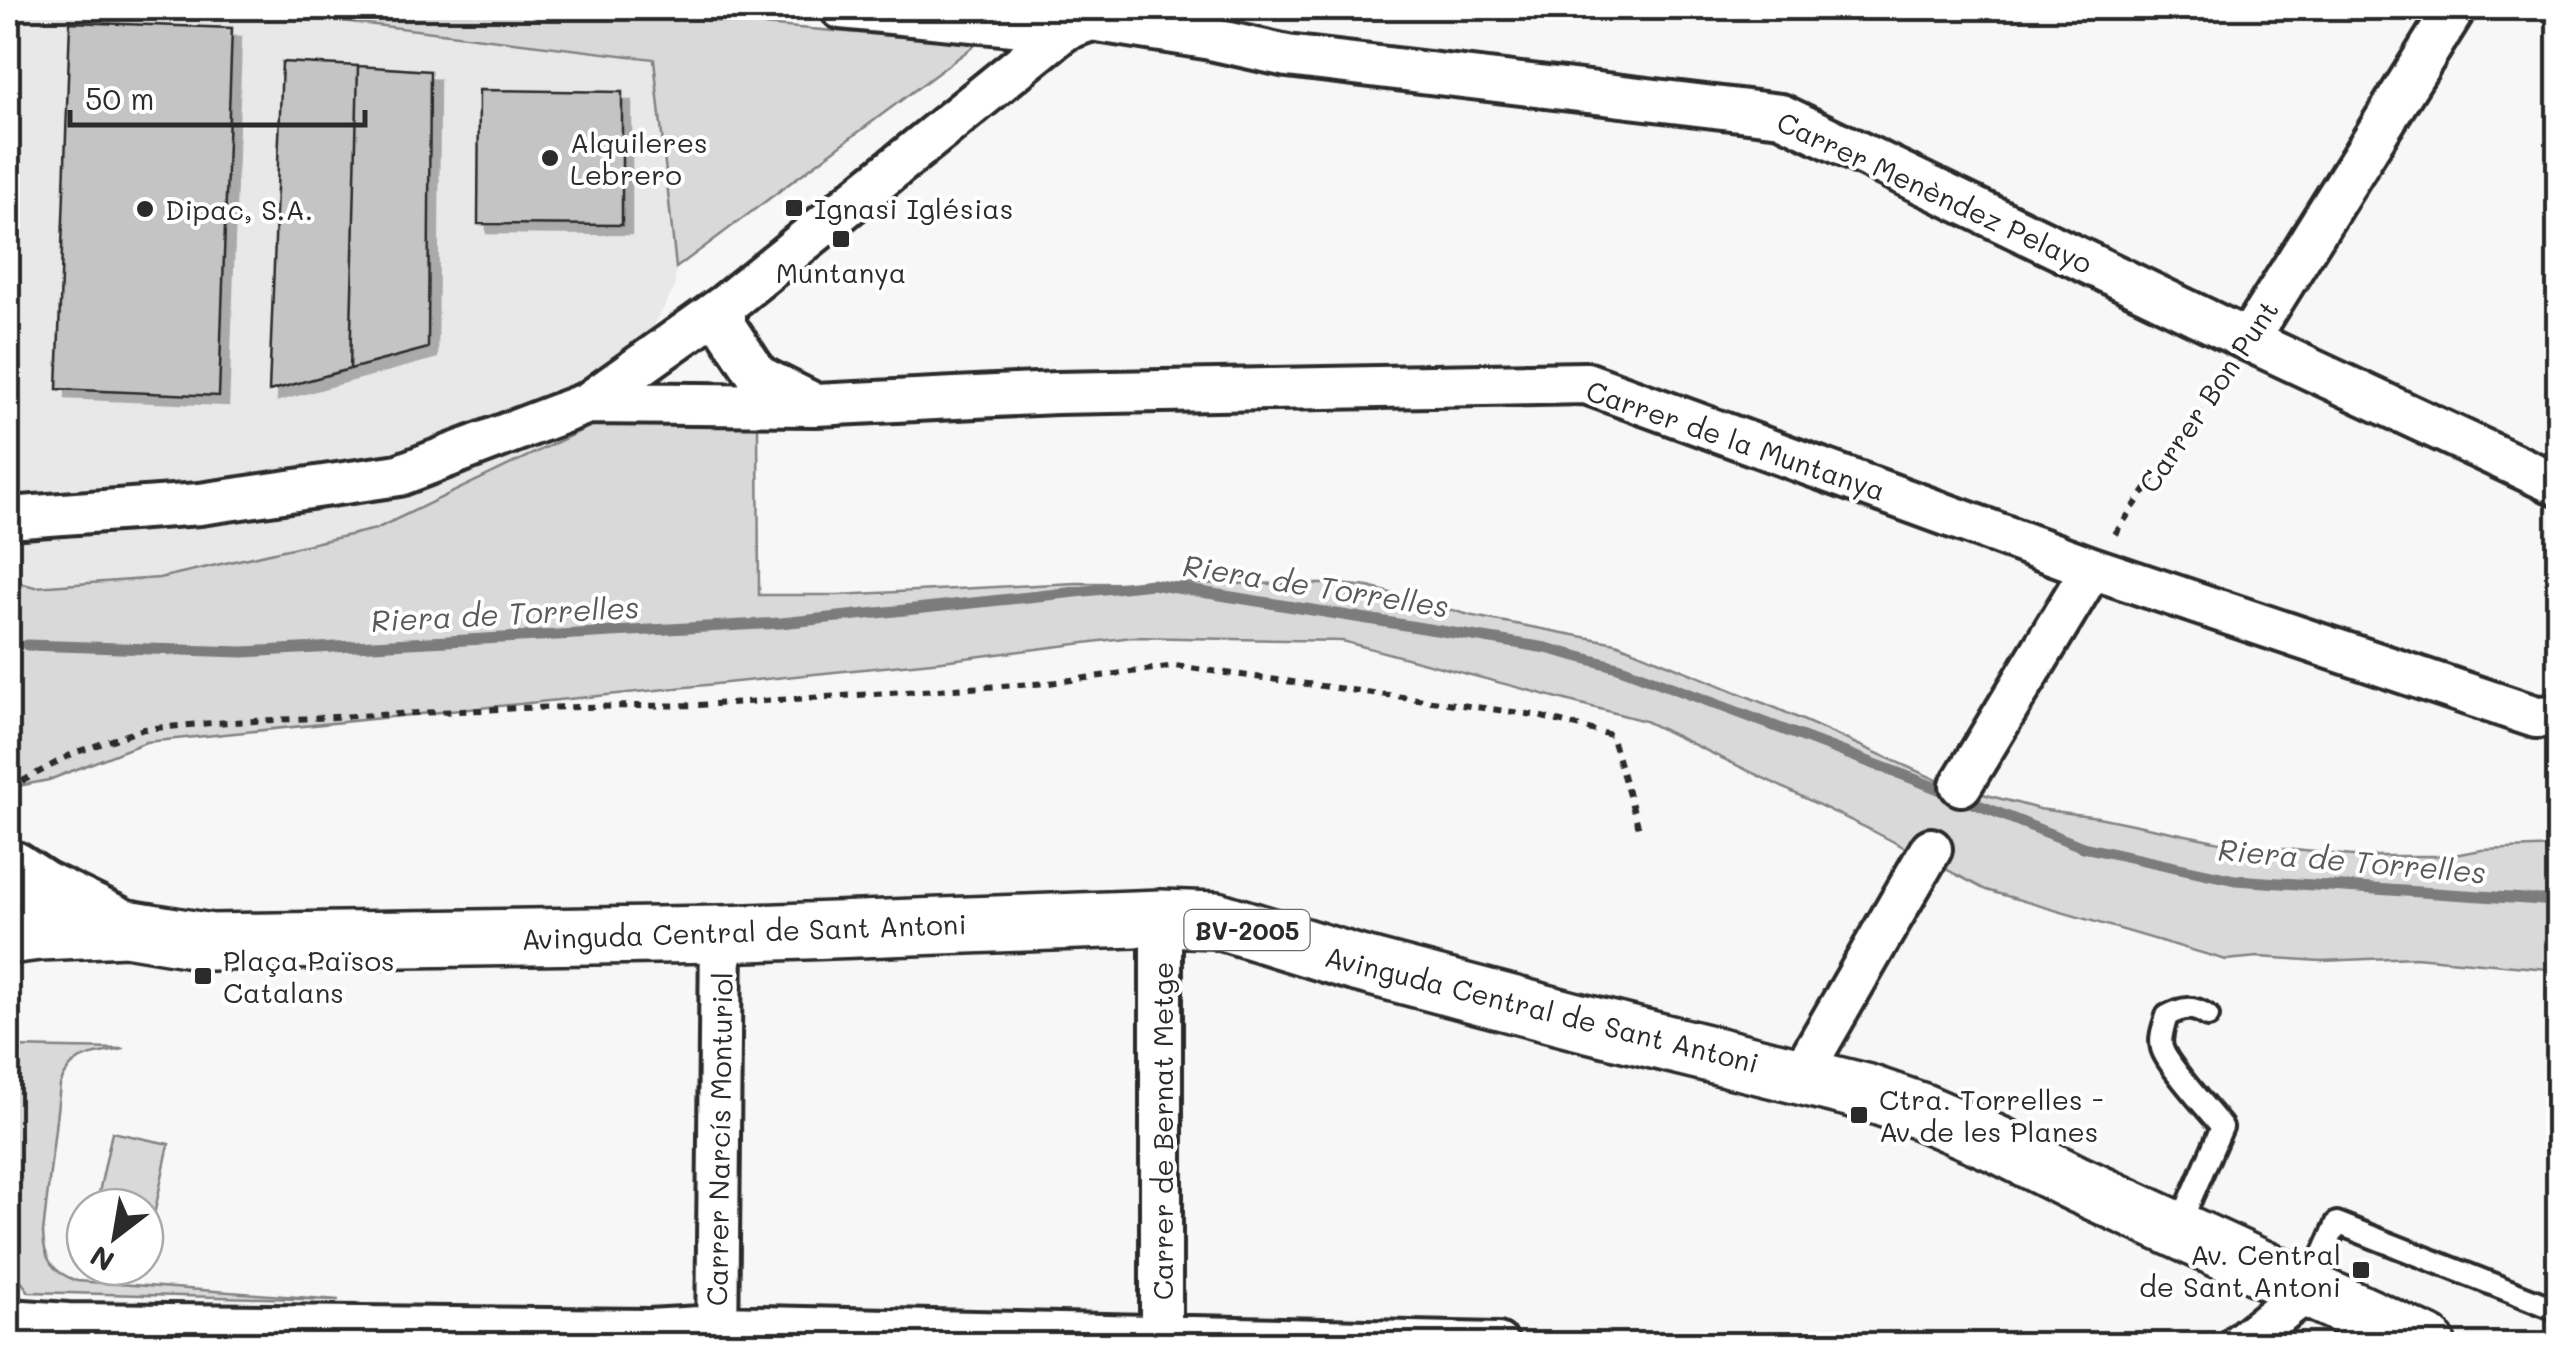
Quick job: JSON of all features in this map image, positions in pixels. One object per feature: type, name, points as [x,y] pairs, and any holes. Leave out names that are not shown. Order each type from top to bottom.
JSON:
[{"type":"main road","name":"Avinguda Central de Sant Antoni","points":[[9,882],[41,888],[126,928]]},
{"type":"main road","name":"Avinguda Central de Sant Antoni","points":[[8,936],[126,928],[211,942],[722,934],[1161,918],[1216,920],[1374,968],[1865,1092],[1920,1111],[2427,1344]]},
{"type":"street","name":"Carrer Menèndez Pelayo","points":[[841,8],[1088,19],[1287,56],[1781,115],[2558,484]]},
{"type":"street","name":"Carrer Bon Punt","points":[[2248,340],[2456,8]]},
{"type":"street","points":[[8,518],[200,504],[399,475],[588,404],[725,305],[1088,19]]},
{"type":"street","name":"Carrer de la Muntanya","points":[[725,305],[725,326],[758,376],[816,405]]},
{"type":"street","name":"Carrer de la Muntanya","points":[[588,404],[816,405],[1056,392],[1586,383],[2092,568],[2551,711]]},
{"type":"street","points":[[1961,785],[2092,568]]},
{"type":"street","points":[[1800,1076],[1930,849]]},
{"type":"street","name":"Carrer de Bernat Metge","points":[[1161,918],[1161,1340]]},
{"type":"street","name":"Carrer Narcís Monturiol","points":[[717,1335],[722,934]]},
{"type":"street","points":[[2240,1344],[2307,1291]]},
{"type":"street","points":[[8,1320],[717,1335],[1498,1344]]},
{"type":"lane","points":[[2177,1230],[2222,1126],[2172,1064],[2162,1048],[2162,1031],[2167,1016],[2181,1008],[2196,1008],[2208,1016]]},
{"type":"lane","points":[[2307,1291],[2337,1223],[2558,1310]]},
{"type":"path","name":"Carrer Bon Punt","points":[[2092,568],[2248,340]]},
{"type":"path","points":[[8,788],[74,752],[144,729],[521,708],[699,705],[1050,683],[1174,666],[1535,715],[1610,736],[1640,832]]},
{"type":"shaded area","points":[[8,8],[234,8],[654,59],[676,268],[674,289],[601,421],[376,529],[159,578],[35,587],[8,580]]},
{"type":"shaded area","points":[[234,8],[680,8],[681,18],[978,43],[676,268],[654,59]]},
{"type":"shaded area","points":[[601,421],[758,426],[759,595],[1076,583],[1369,587],[1473,616],[1616,643],[1946,784],[2039,809],[2225,843],[2353,856],[2448,856],[2482,850],[2558,847],[2558,970],[2415,957],[2226,960],[1986,890],[1645,721],[1342,641],[1132,637],[942,661],[146,742],[49,780],[8,788],[8,580],[35,587],[159,578],[376,529]]},
{"type":"shaded area","points":[[8,1047],[124,1049],[78,1061],[60,1085],[43,1233],[45,1250],[56,1269],[65,1275],[65,1287],[160,1287],[339,1300],[29,1292],[8,1264]]},
{"type":"shaded area","points":[[112,1132],[169,1144],[160,1187],[100,1187]]},
{"type":"building","name":"Dipac, S.A.","points":[[70,22],[232,28],[219,396],[57,389]]},
{"type":"building","points":[[282,62],[358,66],[350,369],[269,391]]},
{"type":"building","points":[[358,66],[430,71],[428,348],[350,369]]},
{"type":"building","name":"Alquileres Lebrero","points":[[479,90],[622,92],[622,225],[478,224]]},
{"type":"waterway","name":"Riera de Torrelles","points":[[27,645],[243,652],[781,623],[1152,584],[1546,648],[1618,667],[2083,847],[2235,880],[2558,901]]},
{"type":"place","name":"Alquileres Lebrero","points":[[550,158]]},
{"type":"place","name":"Ignasi Iglésias","points":[[794,208]]},
{"type":"place","name":"Dipac, S.A.","points":[[145,209]]},
{"type":"place","name":"Muntanya","points":[[841,239]]},
{"type":"place","name":"Plaça Països Catalans","points":[[203,976]]},
{"type":"place","name":"Ctra. Torrelles - Av de les Planes","points":[[1859,1115]]},
{"type":"place","name":"Av. Central de Sant Antoni","points":[[2361,1270]]}]
